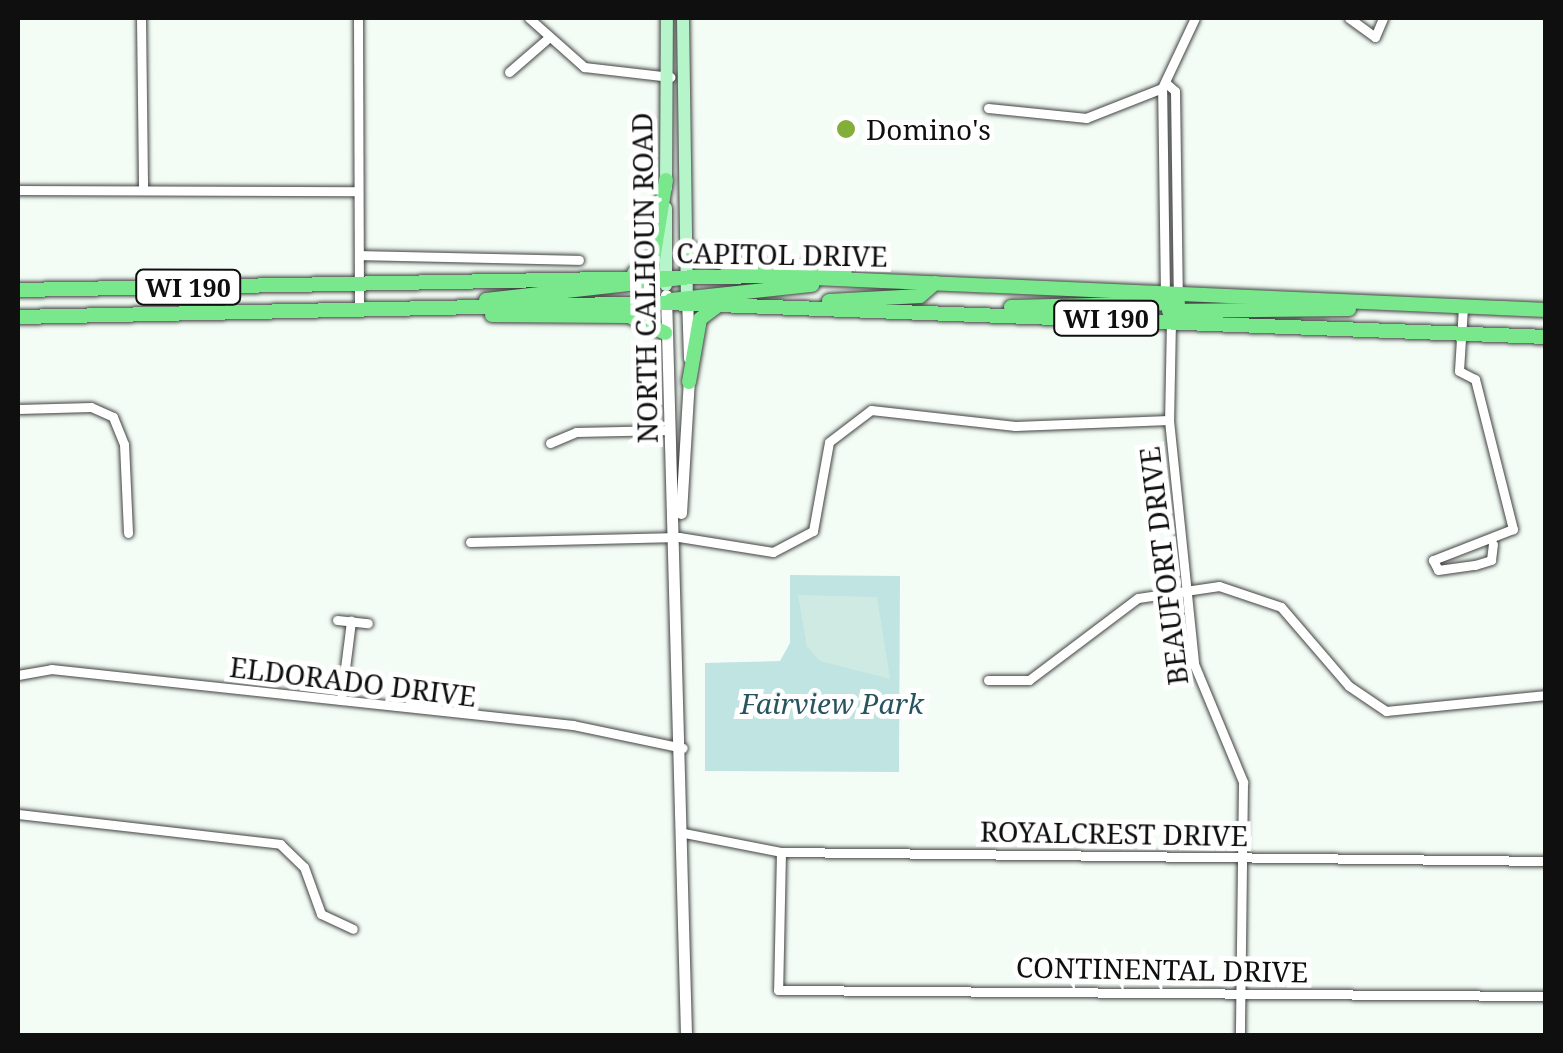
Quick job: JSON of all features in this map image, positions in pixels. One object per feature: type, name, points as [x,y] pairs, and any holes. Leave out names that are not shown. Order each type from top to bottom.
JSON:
[{"type":"main road","name":"NORTH CALHOUN ROAD","points":[[666,18],[666,281]]},
{"type":"main road","name":"NORTH CALHOUN ROAD","points":[[683,18],[688,298]]},
{"type":"main road","points":[[622,276],[652,260],[666,180]]},
{"type":"main road","points":[[686,247],[726,264],[890,281]]},
{"type":"main road","name":"CAPITOL DRIVE","points":[[18,290],[622,276],[666,281]]},
{"type":"main road","points":[[461,307],[536,291],[687,276]]},
{"type":"main road","name":"CAPITOL DRIVE","points":[[687,276],[934,283],[1461,335],[1546,337]]},
{"type":"main road","points":[[666,302],[859,280]]},
{"type":"main road","points":[[799,306],[920,296],[934,283]]},
{"type":"main road","name":"CAPITOL DRIVE","points":[[688,298],[720,304],[950,312],[1172,305]]},
{"type":"main road","name":"CAPITOL DRIVE","points":[[18,316],[359,312],[666,302]]},
{"type":"main road","points":[[689,382],[700,319],[720,304]]},
{"type":"main road","points":[[1172,305],[1414,305],[1546,310]]},
{"type":"main road","points":[[402,311],[629,316],[665,334]]},
{"type":"street","points":[[141,18],[143,190]]},
{"type":"street","points":[[358,18],[359,312]]},
{"type":"street","points":[[529,18],[546,40],[598,72],[684,77]]},
{"type":"street","points":[[988,108],[1086,118],[1164,85],[1192,18]]},
{"type":"street","points":[[1349,18],[1375,37],[1383,18]]},
{"type":"street","points":[[509,72],[546,40]]},
{"type":"street","name":"BEAUFORT DRIVE","points":[[1164,85],[1175,90],[1170,420],[1185,588],[1201,696],[1241,765],[1240,1036]]},
{"type":"street","points":[[18,190],[358,190]]},
{"type":"street","points":[[360,255],[579,260]]},
{"type":"street","name":"NORTH CALHOUN ROAD","points":[[666,281],[669,430],[679,537],[686,1036]]},
{"type":"street","name":"NORTH CALHOUN ROAD","points":[[679,537],[689,382],[688,298]]},
{"type":"street","points":[[1463,306],[1459,371],[1475,378],[1490,463],[1511,494],[1513,529],[1493,544],[1439,551],[1433,560],[1438,570],[1474,565],[1491,560],[1493,544]]},
{"type":"street","points":[[18,409],[90,407],[113,417],[124,444],[128,533]]},
{"type":"street","points":[[470,542],[679,537],[755,552],[806,539],[823,512],[829,442],[871,410],[1016,426],[1170,420]]},
{"type":"street","points":[[550,444],[576,432],[669,430]]},
{"type":"street","points":[[988,680],[1029,680],[1124,605],[1185,588],[1219,586],[1280,607],[1349,686],[1386,711],[1546,695]]},
{"type":"street","points":[[337,620],[368,623]]},
{"type":"street","points":[[341,700],[351,621]]},
{"type":"street","name":"ELDORADO DRIVE","points":[[18,675],[52,669],[573,725],[683,748]]},
{"type":"street","points":[[18,814],[280,844],[304,867],[321,914],[353,929]]},
{"type":"street","name":"ROYALCREST DRIVE","points":[[684,833],[781,852],[1546,861]]},
{"type":"street","name":"CONTINENTAL DRIVE","points":[[781,852],[778,990],[1546,996]]},
{"type":"green space","name":"Fairview Park","points":[[790,575],[900,576],[899,772],[705,771],[705,663],[780,661],[790,643]]},
{"type":"shaded area","points":[[798,595],[877,597],[890,679],[820,661],[807,647]]},
{"type":"place","name":"Domino's","points":[[846,129]]}]
